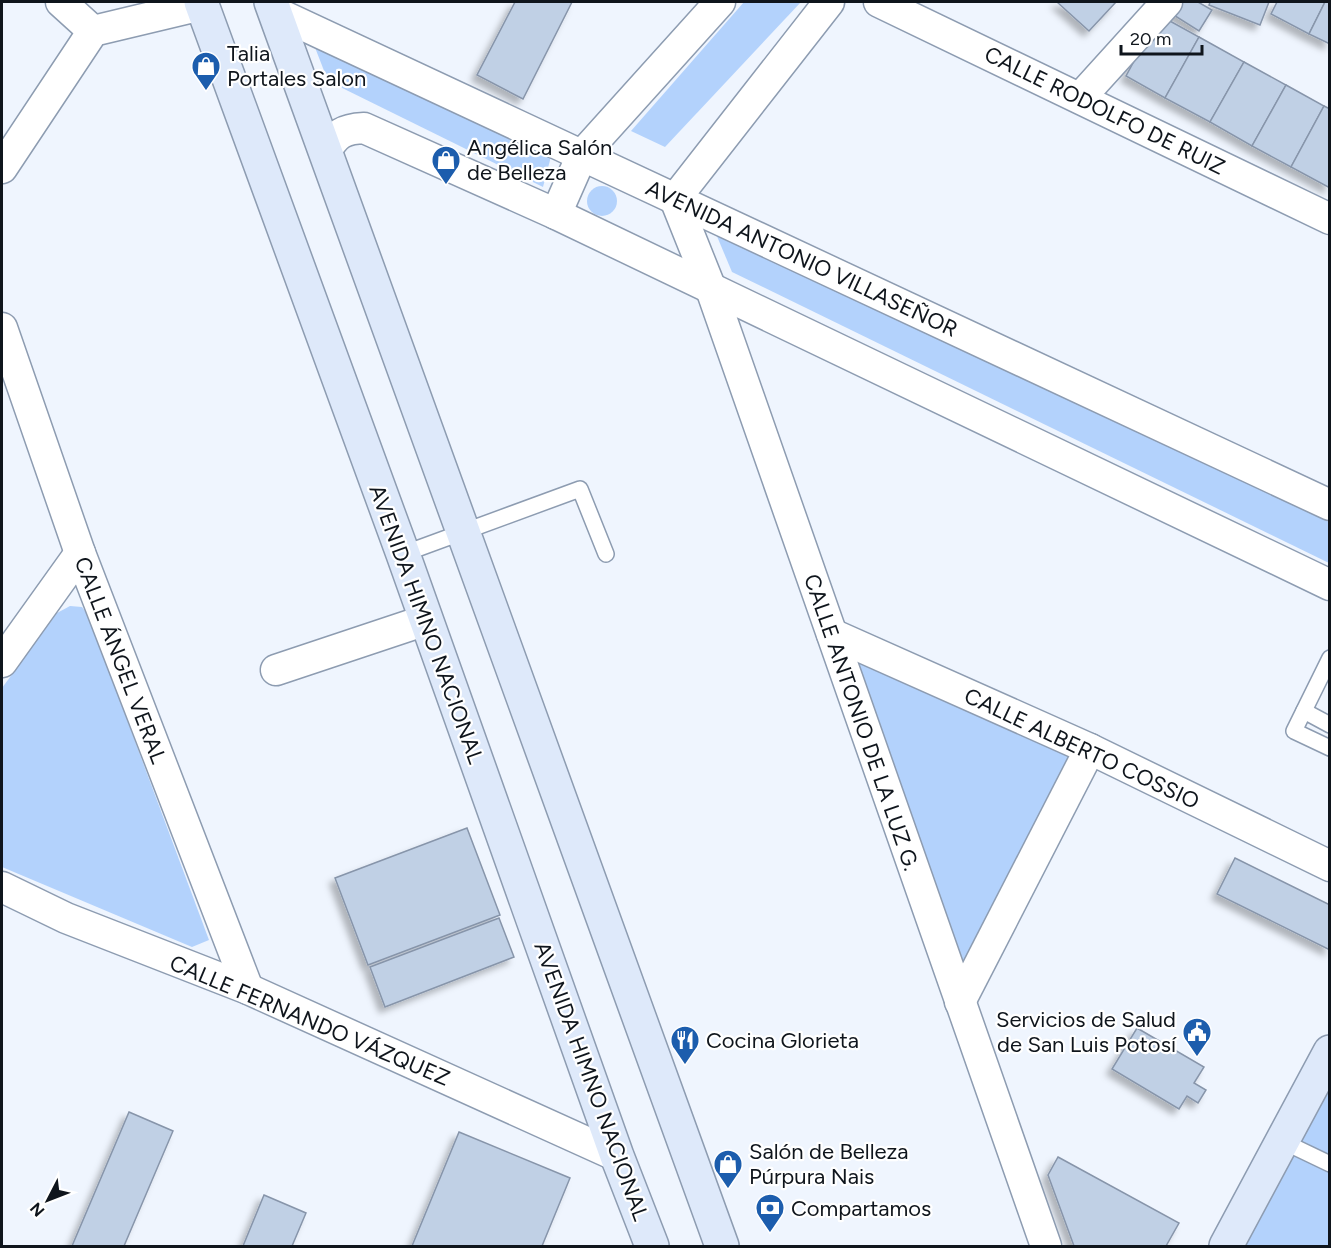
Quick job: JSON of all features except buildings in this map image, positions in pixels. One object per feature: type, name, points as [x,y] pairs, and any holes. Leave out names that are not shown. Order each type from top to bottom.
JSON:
[{"type":"main road","name":"AVENIDA HIMNO NACIONAL","points":[[201,3],[403,554],[617,1156],[652,1246]]},
{"type":"main road","points":[[273,7],[722,1246]]},
{"type":"main road","points":[[1226,1246],[1329,1053]]},
{"type":"street","points":[[61,2],[93,31]]},
{"type":"street","points":[[556,214],[582,155],[720,2]]},
{"type":"street","points":[[675,198],[829,2]]},
{"type":"street","name":"CALLE RODOLFO DE RUIZ","points":[[879,2],[1329,219]]},
{"type":"street","points":[[1080,98],[1167,2]]},
{"type":"street","points":[[2,168],[93,31],[201,3]]},
{"type":"street","name":"AVENIDA ANTONIO VILLASEÑOR","points":[[273,7],[582,155],[1329,505]]},
{"type":"street","points":[[326,151],[335,136],[348,129],[364,128],[556,214],[1329,585]]},
{"type":"street","name":"CALLE ANTONIO DE LA LUZ G.","points":[[675,198],[711,289],[1046,1246]]},
{"type":"street","name":"CALLE ÁNGEL VERAL","points":[[2,328],[80,553],[248,989]]},
{"type":"street","points":[[2,662],[80,553]]},
{"type":"street","points":[[276,669],[426,620]]},
{"type":"street","name":"CALLE ALBERTO COSSIO","points":[[832,634],[1090,749],[1329,866]]},
{"type":"street","points":[[960,1002],[1090,749]]},
{"type":"street","name":"CALLE FERNANDO VÁZQUEZ","points":[[2,886],[66,918],[248,989],[617,1156]]},
{"type":"lane","points":[[403,554],[580,489],[606,554]]},
{"type":"lane","points":[[1329,658],[1294,731],[1329,748]]},
{"type":"lane","points":[[1304,711],[1329,725]]},
{"type":"lane","points":[[1282,1141],[1329,1164]]},
{"type":"shaded area","points":[[744,2],[801,2],[665,147],[631,131]]},
{"type":"shaded area","points":[[309,32],[554,145],[543,187],[328,81]]},
{"type":"shaded area","points":[[602,186],[613,190],[617,201],[613,212],[602,216],[591,212],[587,201],[591,190]]},
{"type":"shaded area","points":[[711,222],[1329,522],[1329,563],[732,272]]},
{"type":"shaded area","points":[[70,606],[82,607],[88,615],[209,940],[192,947],[2,867],[2,688],[57,613]]},
{"type":"shaded area","points":[[832,634],[1090,749],[960,1002]]},
{"type":"shaded area","points":[[1329,1056],[1329,1246],[1227,1246]]},
{"type":"place","name":"Talia Portales Salon","points":[[206,92]]},
{"type":"place","name":"Angélica Salón de Belleza","points":[[446,186]]},
{"type":"place","name":"Servicios de Salud de San Luis Potosí","points":[[1197,1058]]},
{"type":"place","name":"Cocina Glorieta","points":[[685,1066]]},
{"type":"place","name":"Salón de Belleza Púrpura Nais","points":[[728,1190]]},
{"type":"place","name":"Compartamos","points":[[770,1234]]}]
